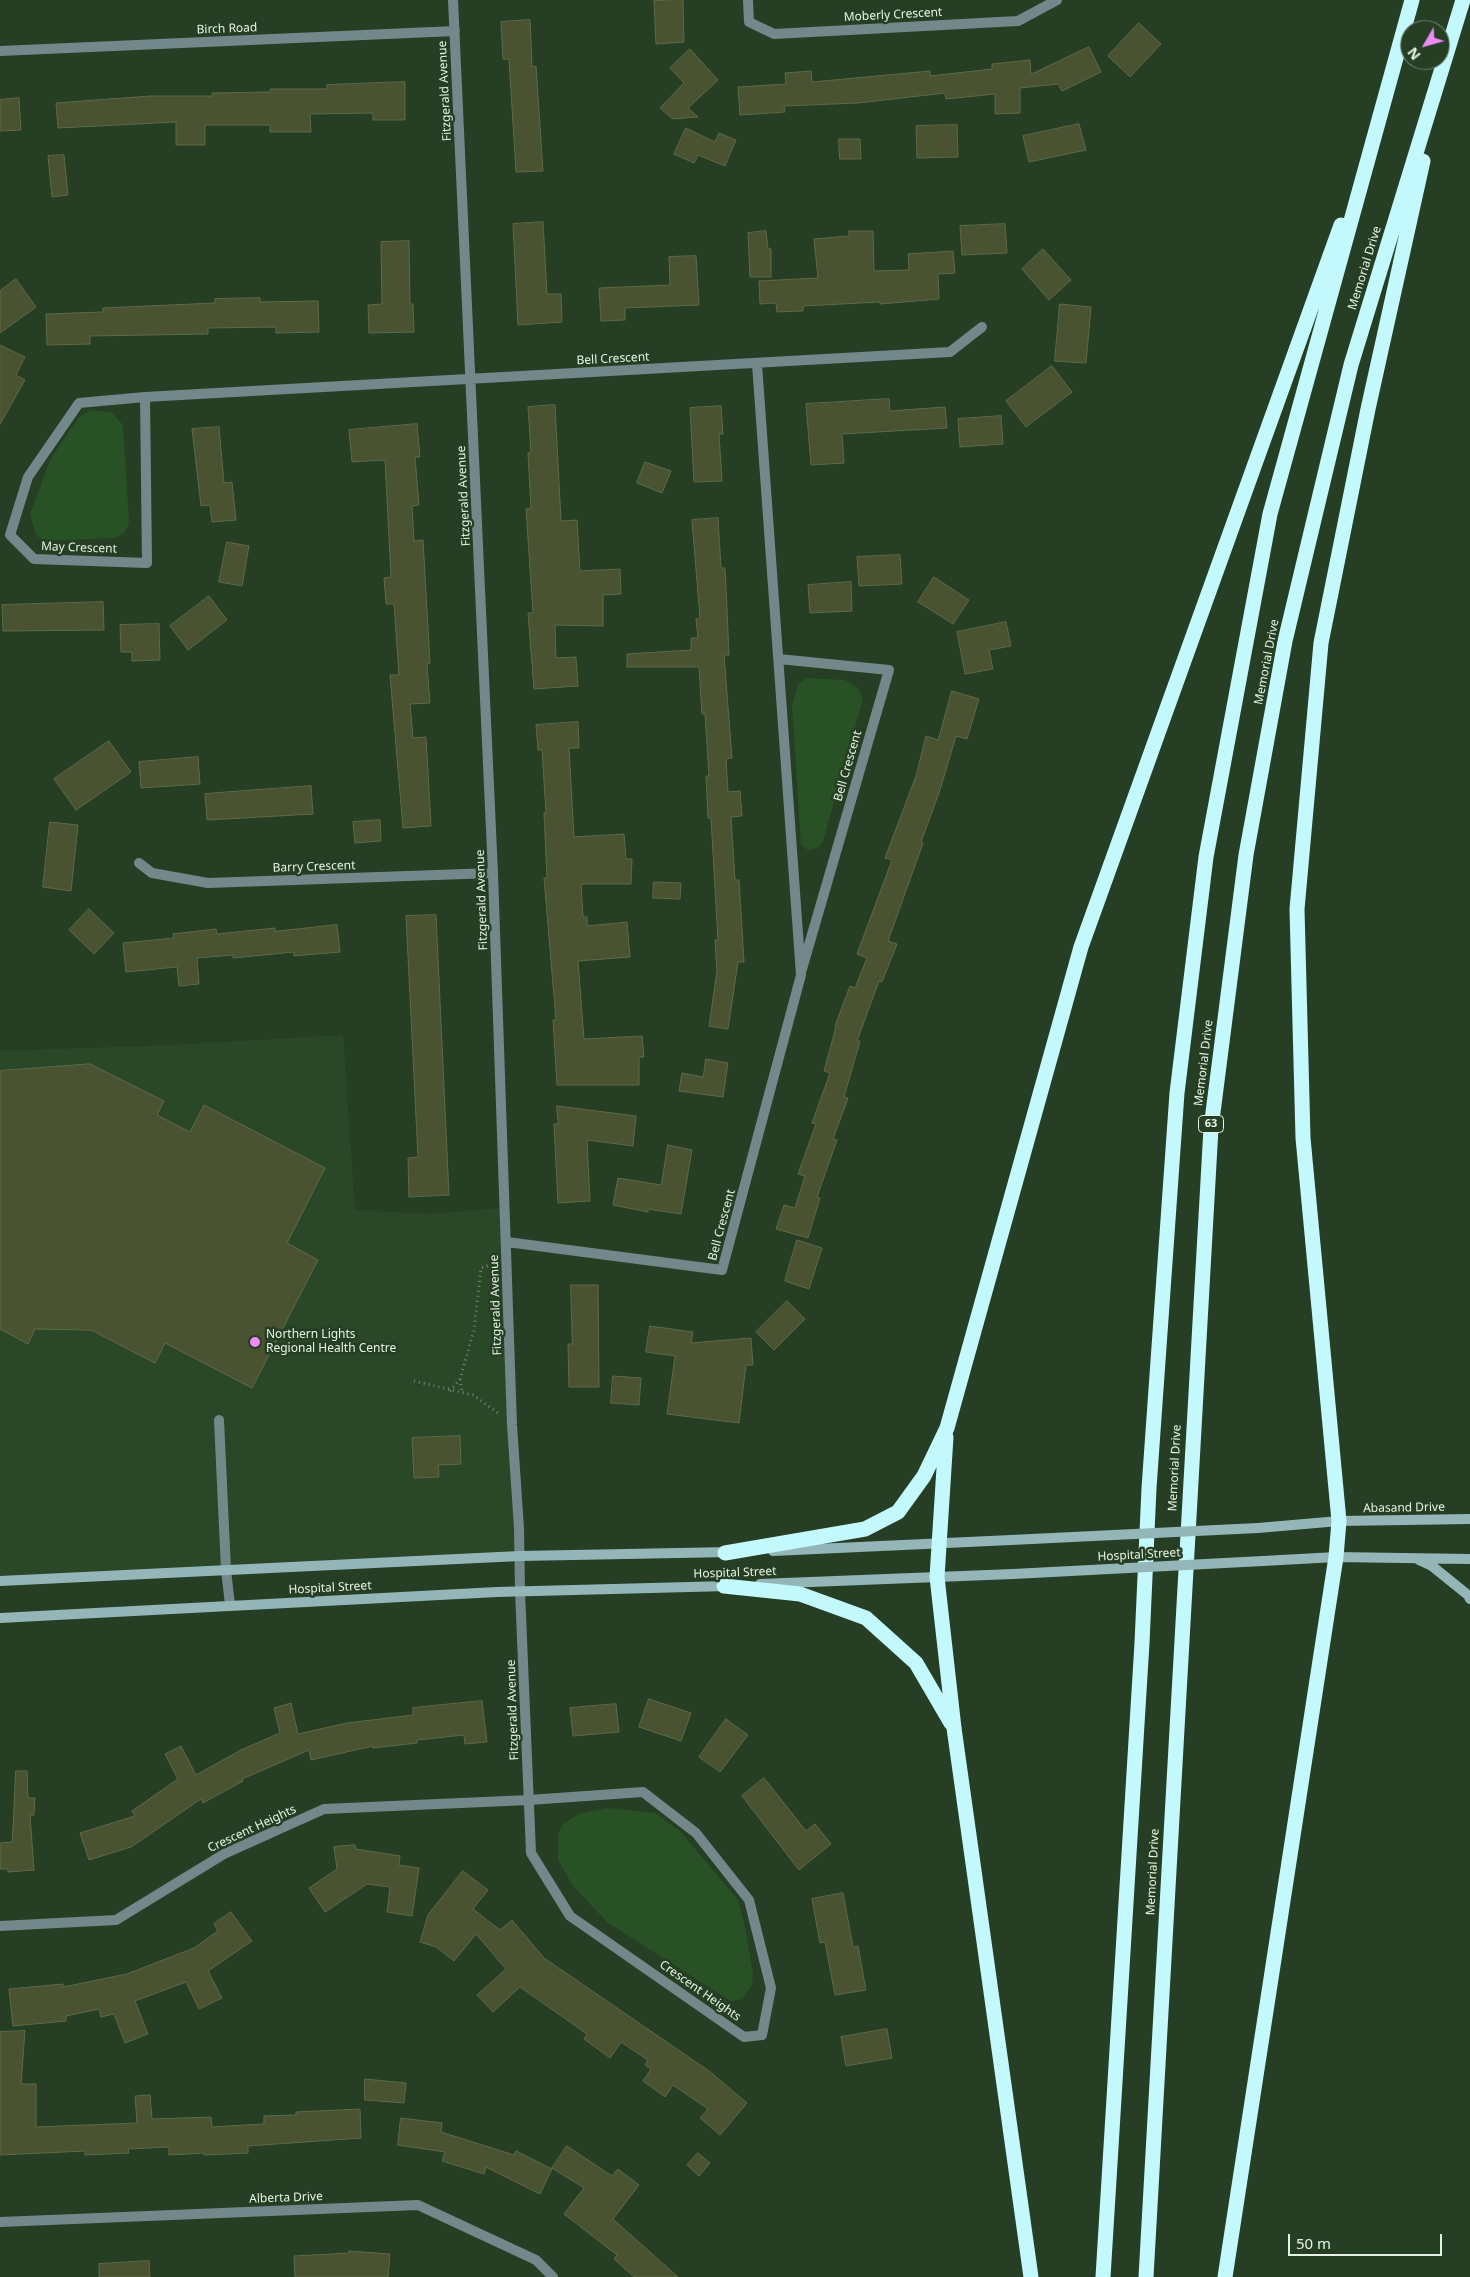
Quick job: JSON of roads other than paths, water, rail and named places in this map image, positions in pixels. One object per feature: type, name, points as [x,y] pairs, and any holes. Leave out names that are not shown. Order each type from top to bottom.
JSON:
[{"type":"highway","name":"Memorial Drive","points":[[1103,2277],[1150,1488],[1176,1103],[1206,857],[1270,514],[1412,0]]},
{"type":"highway","name":"Memorial Drive","points":[[1450,41],[1463,0]]},
{"type":"highway","name":"Memorial Drive","points":[[1146,2277],[1179,1665],[1211,1128],[1245,865],[1285,641],[1351,365],[1441,70]]},
{"type":"highway","points":[[1225,2277],[1336,1556],[1339,1522],[1303,1138],[1298,909],[1321,643],[1368,409],[1442,70]]},
{"type":"highway","points":[[725,1553],[865,1529],[898,1512],[924,1476],[947,1428],[1082,946],[1381,112]]},
{"type":"highway","points":[[947,1428],[936,1577],[954,1728],[1031,2277]]},
{"type":"highway","points":[[724,1586],[800,1594],[866,1618],[916,1663],[954,1728]]},
{"type":"main road","name":"Abasand Drive","points":[[1339,1522],[1470,1519]]},
{"type":"main road","name":"Hospital Street","points":[[0,1581],[520,1556],[725,1553],[939,1544],[1258,1528],[1339,1522]]},
{"type":"main road","name":"Hospital Street","points":[[0,1618],[520,1591],[724,1586],[1013,1574],[1263,1562],[1336,1556],[1470,1559]]},
{"type":"main road","points":[[1416,1558],[1432,1566],[1468,1595],[1470,1599]]},
{"type":"street","name":"Fitzgerald Avenue","points":[[453,0],[493,873],[508,1259],[512,1425],[520,1556],[529,1800]]},
{"type":"street","name":"Moberly Crescent","points":[[748,0],[749,22],[774,34],[1018,21],[1057,0]]},
{"type":"street","name":"Birch Road","points":[[0,51],[454,31]]},
{"type":"street","name":"Bell Crescent","points":[[471,378],[950,352],[982,327]]},
{"type":"street","name":"Bell Crescent","points":[[756,364],[779,660],[800,975]]},
{"type":"street","name":"May Crescent","points":[[145,397],[147,564],[34,559],[10,534],[28,477],[79,402],[145,397],[471,378]]},
{"type":"street","name":"Bell Crescent","points":[[507,1242],[722,1270],[800,975],[888,670],[779,660]]},
{"type":"street","name":"Barry Crescent","points":[[139,863],[152,873],[208,883],[493,873]]},
{"type":"street","points":[[219,1420],[226,1570],[230,1605]]},
{"type":"street","name":"Crescent Heights","points":[[0,1926],[116,1920],[224,1854],[324,1809],[529,1800],[643,1792],[696,1833],[749,1900],[771,1988],[762,2035],[744,2037],[570,1916],[532,1853],[529,1800]]},
{"type":"street","name":"Alberta Drive","points":[[0,2222],[418,2205],[536,2260],[553,2277]]},
{"type":"place","name":"Northern Lights Regional Health Centre","points":[[255,1342]]}]
